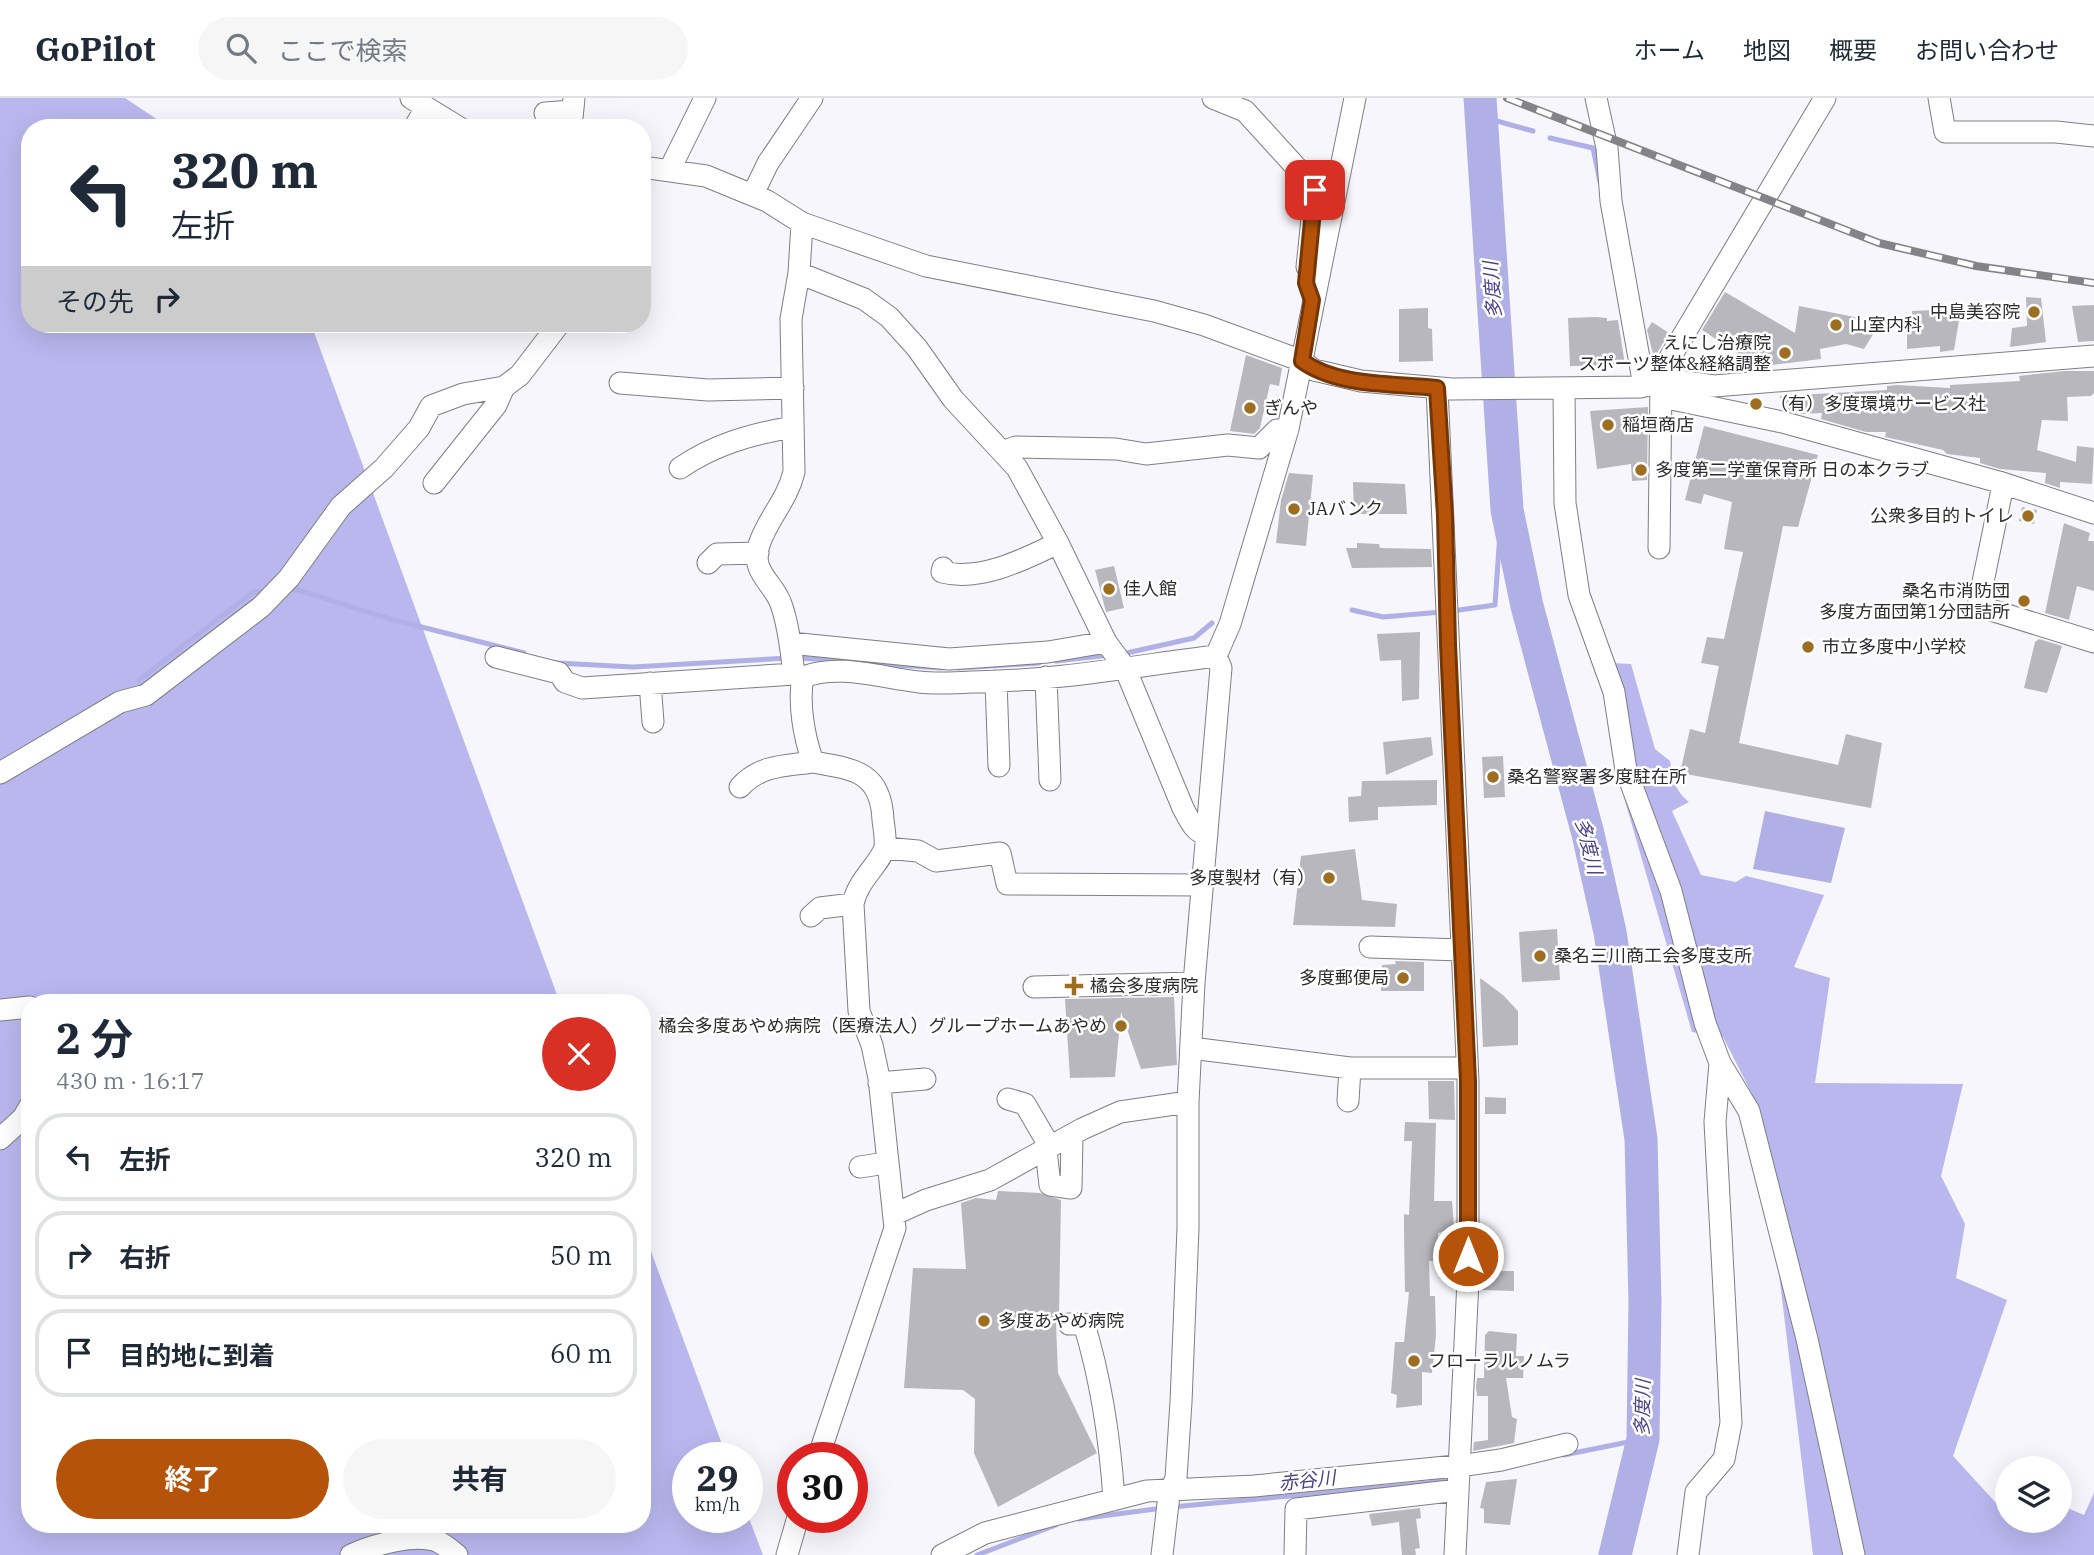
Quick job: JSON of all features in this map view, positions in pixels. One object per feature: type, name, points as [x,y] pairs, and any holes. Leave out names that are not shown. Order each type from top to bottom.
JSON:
[{"type":"street","points":[[670,169],[705,98]]},
{"type":"street","points":[[753,194],[768,163],[812,98]]},
{"type":"street","points":[[1213,98],[1246,104],[1296,167],[1309,178],[1315,190],[1306,283],[1312,300]]},
{"type":"street","points":[[1162,1555],[1165,1517],[1176,1478],[1181,1402],[1188,1228],[1188,1102],[1194,983],[1221,668],[1216,656],[1230,624],[1288,429],[1355,98]]},
{"type":"street","points":[[1596,98],[1607,148],[1611,201],[1636,327],[1656,389],[1658,548]]},
{"type":"street","points":[[1656,389],[1667,363],[1825,98]]},
{"type":"street","points":[[1939,98],[1945,132],[2056,132],[2094,136]]},
{"type":"street","points":[[418,103],[445,119]]},
{"type":"street","points":[[545,113],[572,112]]},
{"type":"street","points":[[651,168],[706,176],[753,194],[802,223],[926,266],[1154,311],[1204,325],[1302,361],[1314,370],[1361,380],[1444,388],[1656,389],[1782,422],[2094,513]]},
{"type":"street","points":[[802,223],[799,272],[791,319],[794,472],[789,493],[762,538],[758,553],[762,578],[780,601],[799,676],[808,748],[813,762]]},
{"type":"street","points":[[799,272],[864,299],[889,317],[916,348],[953,399],[1017,468],[1058,543],[1106,642],[1125,668],[1183,808],[1192,825],[1201,834],[1207,835]]},
{"type":"street","points":[[434,483],[496,405],[505,387],[520,375],[552,333]]},
{"type":"street","points":[[1656,389],[1672,380],[1714,386],[2094,356]]},
{"type":"street","points":[[621,383],[708,390],[793,388]]},
{"type":"street","points":[[0,773],[120,702],[146,695],[266,602],[289,578],[330,519],[384,468],[419,428],[431,407],[463,394],[505,387]]},
{"type":"street","points":[[1444,388],[1448,594],[1467,1068],[1468,1280],[1455,1555]]},
{"type":"street","points":[[1560,389],[1565,503],[1579,596],[1614,692],[1626,770],[1671,891],[1704,1023],[1720,1063],[1749,1111],[1770,1190],[1854,1555]]},
{"type":"street","points":[[680,468],[701,453],[752,434],[793,427]]},
{"type":"street","points":[[1002,452],[1016,447],[1116,449],[1137,454],[1228,445],[1259,448],[1277,430],[1288,429]]},
{"type":"street","points":[[2003,485],[1978,606],[2094,642]]},
{"type":"street","points":[[943,568],[942,572],[957,576],[1014,563],[1058,543]]},
{"type":"street","points":[[708,563],[717,554],[758,553]]},
{"type":"street","points":[[790,643],[949,659],[1048,652],[1106,642]]},
{"type":"street","points":[[496,657],[559,673],[565,682],[582,688],[816,673],[860,673],[921,682],[996,681],[1216,656]]},
{"type":"street","points":[[1046,677],[1050,780]]},
{"type":"street","points":[[996,681],[999,766]]},
{"type":"street","points":[[650,683],[653,722]]},
{"type":"street","points":[[740,787],[751,774],[766,768],[813,762],[848,768],[868,777],[879,791],[885,848],[856,888],[853,904],[859,1011],[872,1045],[879,1083],[895,1228],[822,1442]]},
{"type":"street","points":[[885,848],[918,851],[936,861],[1000,853],[1007,884],[1202,885]]},
{"type":"street","points":[[811,916],[820,908],[853,904]]},
{"type":"street","points":[[1370,947],[1461,950]]},
{"type":"street","points":[[1034,986],[1194,983]]},
{"type":"street","points":[[0,1010],[21,1008]]},
{"type":"street","points":[[1191,1048],[1350,1068],[1467,1068]]},
{"type":"street","points":[[1688,1555],[1696,1492],[1724,1459],[1731,1423],[1716,1122],[1720,1063]]},
{"type":"street","points":[[1348,1101],[1350,1068]]},
{"type":"street","points":[[879,1083],[925,1079]]},
{"type":"street","points":[[1008,1099],[1025,1104],[1048,1148],[1050,1185],[1071,1188],[1072,1135]]},
{"type":"street","points":[[895,1214],[926,1200],[990,1180],[1072,1135],[1121,1112],[1188,1102]]},
{"type":"street","points":[[0,1139],[21,1120]]},
{"type":"street","points":[[860,1167],[886,1163]]},
{"type":"street","points":[[1069,1324],[1084,1324],[1097,1366],[1110,1439],[1114,1500]]},
{"type":"street","points":[[942,1555],[985,1533],[1147,1491],[1171,1493],[1254,1486],[1501,1460],[1567,1444]]},
{"type":"street","points":[[1295,1555],[1296,1510],[1458,1490]]},
{"type":"street","points":[[786,1555],[793,1533]]},
{"type":"street","points":[[351,1555],[393,1543],[424,1538],[440,1542],[457,1555]]},
{"type":"shaded area","points":[[0,98],[125,98],[156,119],[21,119],[21,333],[314,333],[557,994],[21,994],[21,1533],[651,1533],[651,1251],[721,1442],[672,1442],[672,1533],[755,1533],[763,1555],[0,1555]]},
{"type":"shaded area","points":[[1612,663],[1631,664],[1655,749],[1670,761],[1677,788],[1689,802],[1672,811],[1701,875],[1736,882],[1746,876],[1824,895],[1794,967],[1830,978],[1815,1083],[1963,1084],[1941,1176],[1965,1224],[1956,1278],[2007,1300],[1953,1456],[1995,1502],[1995,1533],[2072,1533],[2072,1510],[2084,1515],[2094,1493],[2094,1555],[1813,1555],[1759,1108],[1723,1037],[1692,1032],[1616,770]]},
{"type":"shaded area","points":[[1765,811],[1845,828],[1831,883],[1753,869]]},
{"type":"building","points":[[1725,292],[1795,333],[1799,306],[1875,321],[1875,331],[1864,349],[1846,344],[1820,349],[1821,359],[1748,368],[1746,359],[1702,330]]},
{"type":"building","name":"中島美容院","points":[[2026,297],[2041,298],[2046,342],[2010,347],[2012,328],[2027,326]]},
{"type":"building","points":[[2094,305],[2094,341],[2078,342],[2072,306]]},
{"type":"building","points":[[1428,308],[1433,361],[1399,362],[1399,309]]},
{"type":"building","points":[[1961,309],[1954,350],[1940,352],[1940,346],[1907,349],[1907,322],[1913,322],[1912,311]]},
{"type":"building","points":[[1568,318],[1607,318],[1607,321],[1618,320],[1625,365],[1570,366]]},
{"type":"building","points":[[1652,322],[1669,333],[1654,358],[1647,330]]},
{"type":"building","name":"ぎんや","points":[[1246,355],[1282,368],[1279,386],[1270,384],[1260,428],[1254,434],[1230,431]]},
{"type":"building","points":[[2094,371],[2094,393],[2091,396],[2067,397],[2068,421],[2042,420],[2037,450],[2076,462],[2077,446],[2094,448],[2092,484],[2060,482],[2060,488],[2045,483],[2046,473],[2000,469],[1980,463],[1980,458],[1947,454],[1943,450],[1885,437],[1886,432],[1866,432],[1821,419],[1822,413],[1801,414],[1783,409],[1780,396],[1887,390],[1887,386],[1897,385],[1950,388],[1950,385],[2020,381],[2019,376]]},
{"type":"building","points":[[1648,407],[1647,480],[1632,481],[1631,464],[1597,469],[1590,411]]},
{"type":"building","points":[[1704,426],[1818,455],[1798,527],[1783,526],[1739,743],[1838,765],[1846,734],[1882,743],[1871,808],[1680,773],[1690,729],[1705,733],[1719,666],[1701,663],[1707,637],[1724,639],[1743,552],[1724,549],[1732,502],[1704,494],[1701,504],[1685,500]]},
{"type":"building","name":"JAバンク","points":[[1289,473],[1313,475],[1306,546],[1276,543],[1281,500]]},
{"type":"building","points":[[1353,482],[1405,484],[1407,514],[1354,514]]},
{"type":"building","name":"公衆多目的トイレ","points":[[2022,507],[2037,510],[2034,524],[2019,521]]},
{"type":"building","points":[[2064,523],[2090,533],[2088,541],[2094,541],[2094,591],[2077,586],[2069,620],[2045,613]]},
{"type":"building","points":[[1357,543],[1379,544],[1380,548],[1431,549],[1432,567],[1352,568],[1346,548],[1357,548]]},
{"type":"building","name":"佳人館","points":[[1114,566],[1124,608],[1106,612],[1095,570]]},
{"type":"building","points":[[1420,632],[1419,699],[1402,701],[1401,660],[1380,661],[1377,634]]},
{"type":"building","points":[[2039,639],[2062,646],[2047,693],[2024,688],[2035,642]]},
{"type":"building","points":[[1431,737],[1433,755],[1386,775],[1383,742]]},
{"type":"building","name":"桑名警察署多度駐在所","points":[[1503,756],[1505,797],[1484,798],[1482,757]]},
{"type":"building","points":[[1437,780],[1437,805],[1378,807],[1378,820],[1349,822],[1348,797],[1361,796],[1362,781]]},
{"type":"building","name":"多度製材（有）","points":[[1355,849],[1362,900],[1397,904],[1395,927],[1293,925],[1301,856]]},
{"type":"building","name":"桑名三川商工会多度支所","points":[[1557,929],[1560,980],[1522,982],[1519,932]]},
{"type":"building","name":"多度郵便局","points":[[1395,961],[1424,962],[1424,991],[1381,991],[1382,965],[1396,964]]},
{"type":"building","points":[[1480,978],[1503,995],[1518,1011],[1518,1045],[1483,1047]]},
{"type":"building","name":"橘会多度あやめ病院（医療法人）グループホームあやめ","points":[[1174,997],[1177,1065],[1141,1069],[1121,1012],[1115,1077],[1070,1078],[1065,999]]},
{"type":"building","points":[[1428,1081],[1454,1081],[1455,1120],[1429,1119]]},
{"type":"building","points":[[1485,1097],[1506,1098],[1506,1114],[1485,1114]]},
{"type":"building","points":[[1405,1122],[1436,1123],[1434,1201],[1452,1201],[1454,1228],[1438,1233],[1439,1261],[1429,1261],[1430,1296],[1435,1296],[1436,1335],[1432,1373],[1422,1372],[1422,1405],[1396,1408],[1397,1395],[1391,1393],[1395,1342],[1404,1342],[1409,1292],[1405,1292],[1404,1214],[1409,1215],[1412,1141],[1404,1141]]},
{"type":"building","name":"多度あやめ病院","points":[[998,1191],[1040,1193],[1061,1200],[1059,1316],[1056,1323],[1058,1373],[1097,1453],[998,1507],[974,1453],[975,1399],[963,1390],[904,1388],[913,1268],[966,1269],[961,1203],[976,1198],[996,1200]]},
{"type":"building","points":[[1481,1271],[1514,1271],[1514,1291],[1481,1290]]},
{"type":"building","points":[[1489,1331],[1517,1334],[1516,1356],[1524,1356],[1523,1378],[1506,1378],[1512,1417],[1517,1419],[1514,1443],[1473,1451],[1474,1442],[1488,1440],[1488,1396],[1477,1396],[1476,1387],[1477,1378],[1484,1378],[1485,1335]]},
{"type":"building","points":[[1517,1479],[1510,1525],[1484,1523],[1484,1509],[1480,1508],[1486,1482]]},
{"type":"building","points":[[1420,1508],[1421,1518],[1416,1519],[1420,1548],[1415,1549],[1416,1555],[1402,1555],[1399,1522],[1372,1526],[1369,1514]]},
{"type":"waterway","name":"多度川","points":[[1480,98],[1507,510],[1527,606],[1588,834],[1610,932],[1641,1139],[1645,1301],[1643,1439],[1615,1555]]},
{"type":"waterway","points":[[1479,116],[1533,131]]},
{"type":"waterway","points":[[1550,138],[1593,148],[1600,182]]},
{"type":"waterway","points":[[1452,611],[1495,605],[1500,533],[1508,517]]},
{"type":"waterway","points":[[287,590],[298,590],[390,619],[524,653]]},
{"type":"waterway","points":[[139,680],[253,592],[267,591]]},
{"type":"waterway","points":[[1352,610],[1383,617],[1442,612]]},
{"type":"waterway","points":[[1122,654],[1194,638],[1212,623]]},
{"type":"waterway","points":[[1056,661],[1109,655]]},
{"type":"waterway","points":[[557,663],[633,667],[788,658]]},
{"type":"waterway","points":[[798,658],[847,661]]},
{"type":"waterway","points":[[864,663],[942,668]]},
{"type":"waterway","points":[[958,668],[1039,663]]},
{"type":"waterway","name":"赤谷川","points":[[1564,1455],[1643,1439]]},
{"type":"waterway","name":"赤谷川","points":[[1172,1507],[1428,1483],[1455,1478]]},
{"type":"waterway","name":"赤谷川","points":[[1079,1519],[1163,1508]]},
{"type":"waterway","name":"赤谷川","points":[[977,1555],[1056,1525]]},
{"type":"railway","points":[[1507,98],[1879,243],[1976,266],[2094,283]]},
{"type":"place","name":"中島美容院","points":[[2034,312]]},
{"type":"place","name":"山室内科","points":[[1836,325]]},
{"type":"place","name":"えにし治療院 スポーツ整体&経絡調整","points":[[1785,353]]},
{"type":"place","name":"（有）多度環境サービス社","points":[[1756,404]]},
{"type":"place","name":"ぎんや","points":[[1250,408]]},
{"type":"place","name":"稲垣商店","points":[[1608,425]]},
{"type":"place","name":"多度第二学童保育所 日の本クラブ","points":[[1641,470]]},
{"type":"place","name":"JAバンク","points":[[1294,509]]},
{"type":"place","name":"公衆多目的トイレ","points":[[2028,516]]},
{"type":"place","name":"佳人館","points":[[1109,589]]},
{"type":"place","name":"桑名市消防団 多度方面団第1分団詰所","points":[[2024,601]]},
{"type":"place","name":"市立多度中小学校","points":[[1808,647]]},
{"type":"place","name":"桑名警察署多度駐在所","points":[[1493,777]]},
{"type":"place","name":"多度製材（有）","points":[[1329,878]]},
{"type":"place","name":"桑名三川商工会多度支所","points":[[1540,956]]},
{"type":"place","name":"多度郵便局","points":[[1403,978]]},
{"type":"place","name":"橘会多度病院","points":[[1074,986]]},
{"type":"place","name":"橘会多度あやめ病院（医療法人）グループホームあやめ","points":[[1121,1026]]},
{"type":"place","name":"多度あやめ病院","points":[[984,1321]]},
{"type":"place","name":"フローラルノムラ","points":[[1414,1361]]},
{"type":"route","points":[[1315,190],[1306,283],[1312,300],[1302,361],[1314,370],[1361,380],[1437,388],[1460,854],[1461,950],[1468,1081],[1468,1256]]}]
